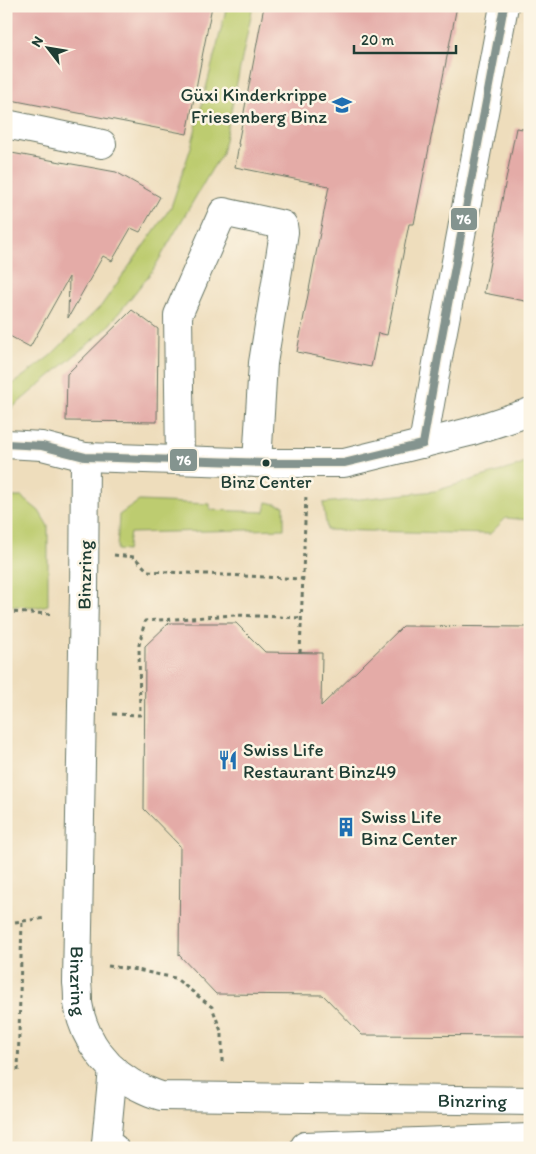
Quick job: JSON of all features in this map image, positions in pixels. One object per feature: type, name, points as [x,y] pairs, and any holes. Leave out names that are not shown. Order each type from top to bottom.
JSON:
[{"type":"street","points":[[423,444],[504,6]]},
{"type":"street","points":[[6,124],[102,144]]},
{"type":"street","points":[[180,460],[178,315],[223,212],[283,225],[262,363],[257,463]]},
{"type":"street","points":[[6,444],[42,446],[85,457],[257,463],[344,463],[469,432],[530,412]]},
{"type":"street","name":"Binzring","points":[[85,457],[78,1003],[82,1022],[100,1056],[127,1081],[161,1096],[530,1100]]},
{"type":"street","points":[[112,1069],[106,1143],[114,1148]]},
{"type":"street","points":[[305,1148],[305,1146],[530,1138]]},
{"type":"path","points":[[300,652],[306,495]]},
{"type":"path","points":[[111,555],[134,557],[148,571],[303,579]]},
{"type":"path","points":[[6,612],[56,614]]},
{"type":"path","points":[[110,714],[140,715],[139,645],[145,621],[234,615],[302,618]]},
{"type":"path","points":[[14,922],[53,918]]},
{"type":"path","points":[[18,1071],[22,920]]},
{"type":"path","points":[[104,965],[176,978],[212,1007],[222,1034],[222,1067]]},
{"type":"green space","points":[[227,6],[253,6],[222,154],[153,270],[106,329],[6,413],[6,389],[50,356],[101,306],[171,207],[191,147]]},
{"type":"green space","points":[[530,461],[530,520],[506,518],[490,534],[327,530],[323,503],[435,491]]},
{"type":"green space","points":[[6,497],[22,497],[39,511],[48,526],[48,605],[40,607],[6,606]]},
{"type":"green space","points":[[139,501],[210,504],[210,510],[265,512],[267,502],[284,506],[284,529],[130,533],[127,551],[117,550],[119,515]]},
{"type":"building","points":[[6,6],[212,6],[187,134],[6,99]]},
{"type":"building","points":[[264,6],[457,6],[414,224],[409,224],[387,335],[378,333],[371,367],[297,352],[329,186],[235,167]]},
{"type":"building","points":[[516,128],[530,130],[530,302],[484,293]]},
{"type":"building","points":[[6,152],[116,172],[160,197],[140,232],[131,228],[112,261],[103,256],[68,318],[69,277],[30,347],[6,334]]},
{"type":"building","points":[[132,310],[158,329],[157,422],[66,421],[67,374]]},
{"type":"building","name":"Swiss Life Binz Center","points":[[169,623],[236,623],[265,652],[322,653],[321,706],[403,626],[530,627],[530,1036],[362,1035],[323,995],[216,994],[179,955],[180,846],[144,809],[145,646]]},
{"type":"transit line","name":"76","points":[[6,444],[42,446],[85,457],[266,463],[344,463],[423,444],[504,6]]},
{"type":"place","name":"Güxi Kinderkrippe Friesenberg Binz","points":[[342,105]]},
{"type":"place","name":"Binz Center","points":[[266,463]]},
{"type":"place","name":"Swiss Life Restaurant Binz49","points":[[228,760]]},
{"type":"place","name":"Swiss Life Binz Center","points":[[346,827]]}]
